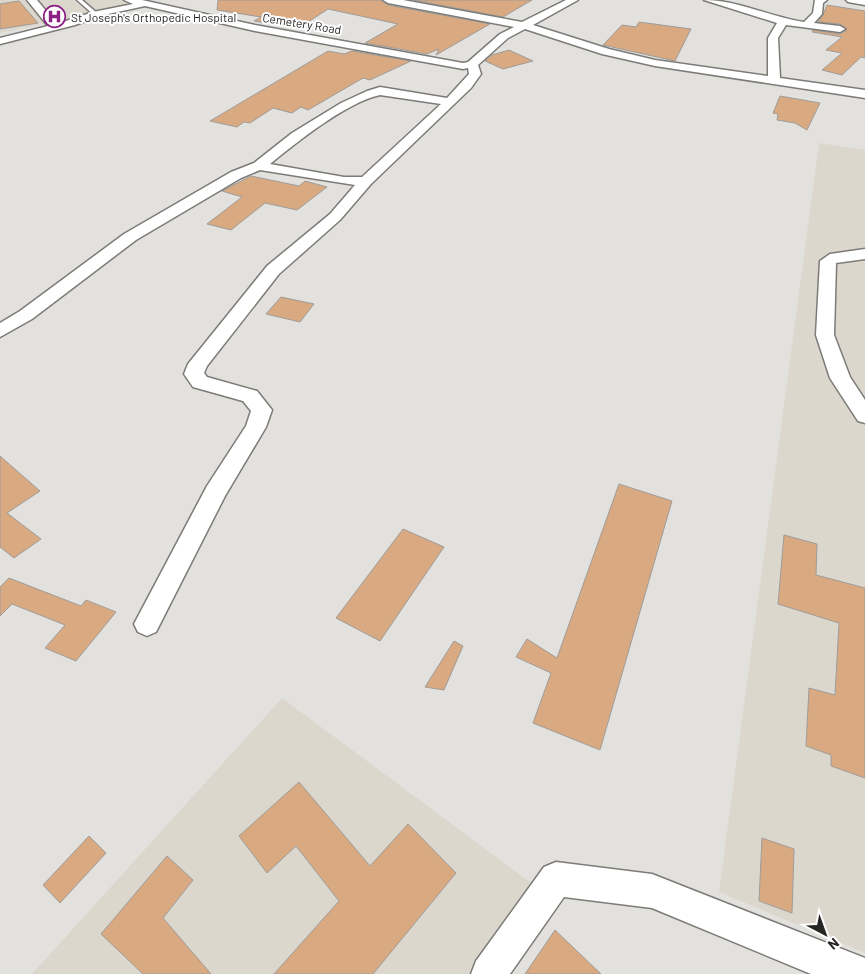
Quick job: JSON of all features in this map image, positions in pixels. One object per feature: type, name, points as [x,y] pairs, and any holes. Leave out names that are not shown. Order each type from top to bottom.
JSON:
[{"type":"street","points":[[32,0],[54,27]]},
{"type":"street","name":"Cemetery Road","points":[[129,0],[255,28],[463,66],[472,64]]},
{"type":"street","points":[[388,0],[524,26],[553,33],[606,52],[655,63],[865,94]]},
{"type":"street","points":[[148,624],[215,492],[256,427],[262,410],[250,396],[200,382],[194,374],[198,364],[273,270],[335,217],[366,181],[467,86],[475,74],[472,64],[504,36],[572,0]]},
{"type":"street","points":[[709,0],[783,22],[840,29]]},
{"type":"street","points":[[807,24],[817,14],[820,5],[818,2],[822,0]]},
{"type":"street","points":[[851,0],[865,2]]},
{"type":"street","points":[[0,41],[96,14],[144,4]]},
{"type":"street","points":[[774,81],[773,38],[783,22]]},
{"type":"street","points":[[0,34],[45,26],[54,27]]},
{"type":"street","points":[[0,331],[26,315],[130,236],[216,186],[259,166],[318,121],[371,93],[388,92],[449,102]]},
{"type":"street","points":[[259,166],[344,181],[366,181]]},
{"type":"street","points":[[865,254],[836,257],[828,261],[825,335],[840,378],[865,416]]},
{"type":"street","points":[[489,974],[556,879],[652,891],[810,956],[860,974]]},
{"type":"lane","points":[[79,0],[96,14]]},
{"type":"shaded area","name":"St Joseph's Orthopedic Hospital","points":[[0,0],[123,0],[130,2],[105,20],[48,23],[0,33]]},
{"type":"shaded area","points":[[819,143],[865,150],[865,953],[719,892]]},
{"type":"shaded area","points":[[282,698],[534,885],[475,974],[32,974]]},
{"type":"building","points":[[218,0],[381,0],[388,5],[490,24],[436,55],[439,49],[427,54],[365,43],[398,24],[328,9],[299,28],[254,21],[261,17],[217,10]]},
{"type":"building","points":[[413,0],[532,0],[503,17]]},
{"type":"building","points":[[19,1],[38,23],[0,29],[0,4]]},
{"type":"building","points":[[827,5],[865,11],[865,58],[861,57],[842,75],[822,70],[842,53],[826,50],[842,37],[812,32],[813,30],[840,34],[847,30],[840,24],[818,22]]},
{"type":"building","points":[[639,22],[691,29],[675,61],[603,45],[622,25],[636,27]]},
{"type":"building","points":[[509,50],[533,61],[503,69],[485,61],[492,55]]},
{"type":"building","points":[[328,51],[344,54],[352,51],[411,61],[370,80],[363,78],[308,110],[301,107],[292,113],[273,108],[250,123],[244,122],[237,127],[210,121]]},
{"type":"building","points":[[780,96],[820,103],[807,130],[795,123],[777,120],[778,114],[773,113]]},
{"type":"building","points":[[251,176],[299,186],[305,181],[327,187],[297,210],[265,203],[231,230],[207,224],[242,197],[222,191]]},
{"type":"building","points":[[281,297],[314,304],[300,322],[266,314]]},
{"type":"building","points":[[0,456],[40,491],[7,513],[41,539],[14,558],[0,547]]},
{"type":"building","points":[[619,484],[672,501],[600,750],[533,723],[551,673],[516,657],[527,639],[557,658]]},
{"type":"building","points":[[403,529],[444,547],[380,641],[336,618]]},
{"type":"building","points":[[784,535],[817,544],[816,575],[865,588],[865,778],[831,766],[831,755],[806,746],[809,688],[835,695],[839,623],[778,604]]},
{"type":"building","points":[[9,578],[81,606],[86,600],[116,612],[76,661],[45,648],[65,625],[12,604],[0,616],[0,587]]},
{"type":"building","points":[[454,641],[463,646],[444,690],[425,687]]},
{"type":"building","points":[[299,782],[370,866],[408,824],[456,873],[373,974],[274,974],[339,901],[296,846],[267,873],[239,836]]},
{"type":"building","points":[[89,836],[106,853],[60,903],[43,885]]},
{"type":"building","points":[[762,838],[794,849],[792,913],[759,901]]},
{"type":"building","points":[[167,856],[193,880],[163,918],[211,974],[143,974],[101,934]]},
{"type":"building","points":[[555,930],[601,974],[525,974]]},
{"type":"place","name":"St Joseph's Orthopedic Hospital","points":[[55,17]]}]
